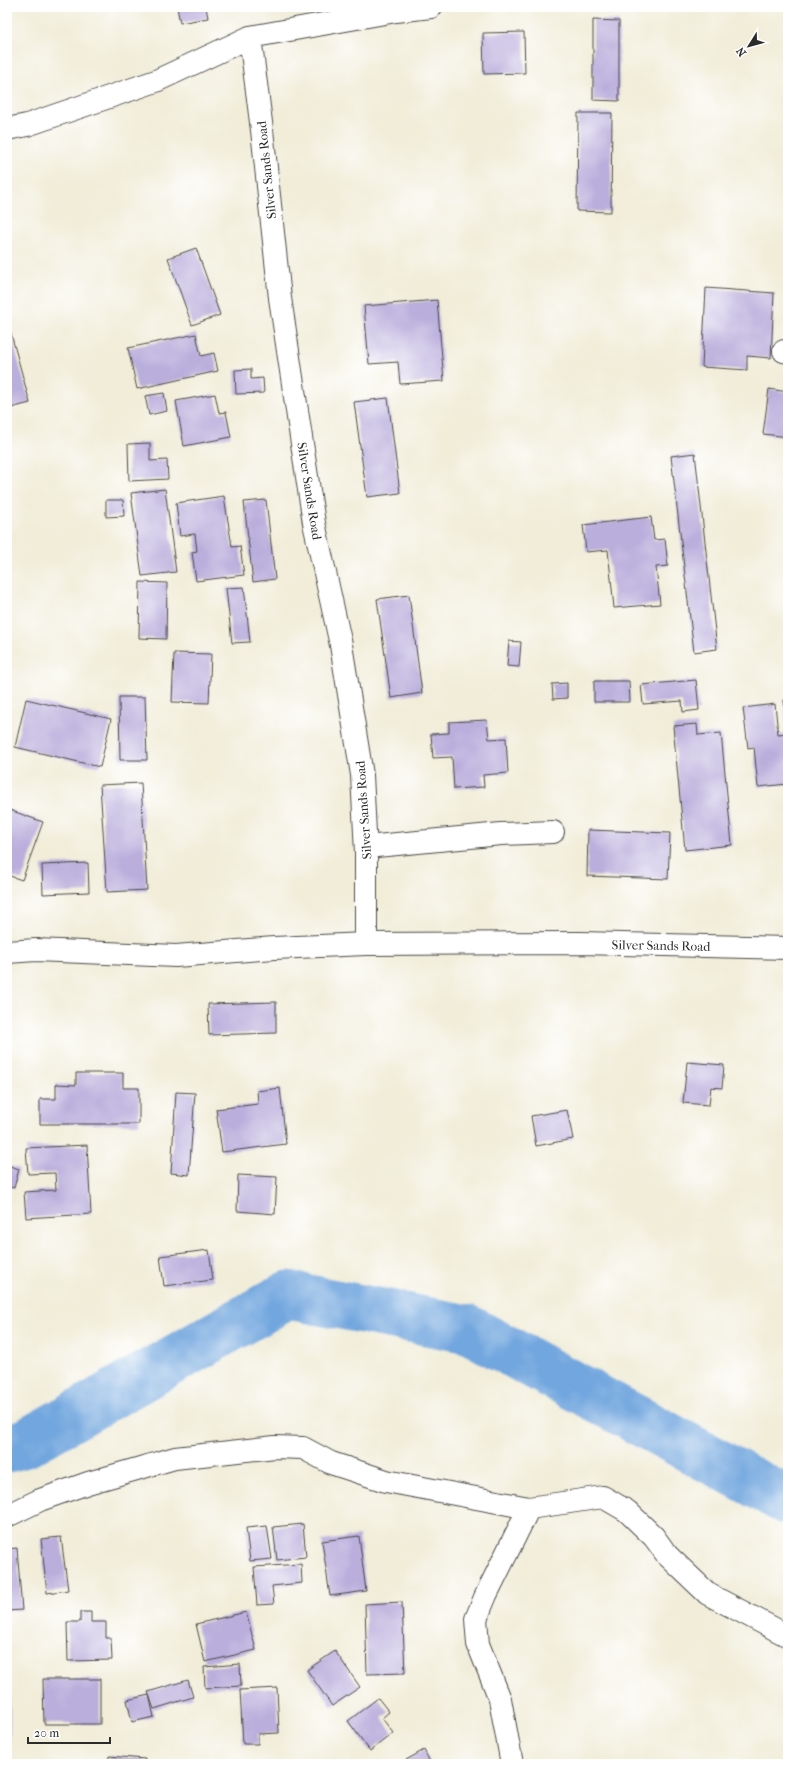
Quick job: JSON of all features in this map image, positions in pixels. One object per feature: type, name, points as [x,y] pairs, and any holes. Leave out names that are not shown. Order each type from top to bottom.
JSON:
[{"type":"street","points":[[7,129],[27,125],[156,81],[250,37],[393,9],[431,7]]},
{"type":"street","name":"Silver Sands Road","points":[[250,37],[262,130],[280,298],[314,523],[341,645],[362,775],[366,847],[366,944]]},
{"type":"street","points":[[366,847],[501,834],[553,832]]},
{"type":"street","name":"Silver Sands Road","points":[[7,952],[36,950],[176,956],[274,948],[366,944],[580,943],[788,948]]},
{"type":"street","points":[[7,1516],[40,1500],[88,1483],[175,1458],[275,1447],[303,1448],[331,1463],[386,1481],[530,1508],[603,1497],[627,1511],[654,1536],[667,1555],[708,1594],[788,1636]]},
{"type":"street","points":[[512,1764],[500,1699],[478,1644],[476,1619],[486,1594],[530,1508]]},
{"type":"building","points":[[177,7],[206,7],[208,18],[180,23]]},
{"type":"building","points":[[593,20],[619,21],[619,101],[593,100]]},
{"type":"building","points":[[524,32],[525,73],[484,74],[483,33]]},
{"type":"building","points":[[578,113],[612,113],[611,212],[577,211]]},
{"type":"building","points":[[196,248],[220,315],[192,325],[168,258]]},
{"type":"building","points":[[706,288],[774,293],[771,358],[747,356],[747,370],[702,367]]},
{"type":"building","points":[[437,300],[444,381],[400,384],[398,362],[369,364],[364,306]]},
{"type":"building","points":[[7,319],[30,403],[7,409]]},
{"type":"building","points":[[196,334],[201,356],[214,353],[218,371],[137,389],[128,348]]},
{"type":"building","points":[[251,369],[251,379],[263,378],[264,393],[236,394],[235,370]]},
{"type":"building","points":[[769,389],[788,392],[788,437],[763,434]]},
{"type":"building","points":[[164,393],[167,411],[149,415],[145,396]]},
{"type":"building","points":[[215,394],[219,413],[226,412],[231,437],[184,446],[176,401]]},
{"type":"building","points":[[388,398],[400,493],[367,497],[354,402]]},
{"type":"building","points":[[150,443],[150,461],[167,460],[168,479],[129,481],[128,444]]},
{"type":"building","points":[[695,453],[717,649],[694,652],[671,456]]},
{"type":"building","points":[[165,489],[176,572],[142,576],[131,493]]},
{"type":"building","points":[[224,496],[232,547],[240,546],[244,575],[196,581],[192,552],[197,551],[195,534],[180,536],[176,503]]},
{"type":"building","points":[[106,500],[123,500],[124,516],[106,517]]},
{"type":"building","points":[[266,500],[275,579],[253,582],[244,502]]},
{"type":"building","points":[[651,517],[654,540],[665,539],[668,566],[656,567],[660,604],[614,608],[608,550],[586,552],[583,525]]},
{"type":"building","points":[[140,582],[167,583],[166,639],[139,638]]},
{"type":"building","points":[[244,587],[250,642],[232,643],[226,588]]},
{"type":"building","points":[[409,595],[422,693],[391,698],[377,599]]},
{"type":"building","points":[[509,641],[521,642],[519,667],[507,666]]},
{"type":"building","points":[[174,653],[211,654],[209,703],[172,702]]},
{"type":"building","points":[[696,680],[699,710],[683,712],[682,701],[643,704],[641,685]]},
{"type":"building","points":[[594,681],[629,681],[630,702],[594,702]]},
{"type":"building","points":[[567,683],[567,698],[553,699],[552,684]]},
{"type":"building","points":[[119,697],[145,697],[147,760],[120,760]]},
{"type":"building","points":[[26,699],[111,719],[100,767],[15,747]]},
{"type":"building","points":[[788,699],[788,728],[787,728],[784,700]]},
{"type":"building","points":[[775,704],[778,734],[788,733],[788,784],[758,787],[754,747],[748,748],[743,708]]},
{"type":"building","points":[[487,720],[489,739],[506,738],[508,773],[483,775],[484,787],[454,789],[452,757],[433,758],[431,734],[449,733],[449,722]]},
{"type":"building","points":[[697,724],[698,735],[721,733],[732,845],[685,850],[673,726]]},
{"type":"building","points":[[141,783],[147,890],[107,892],[100,785]]},
{"type":"building","points":[[7,809],[43,822],[22,880],[7,875]]},
{"type":"building","points":[[588,830],[670,833],[668,879],[587,876]]},
{"type":"building","points":[[88,863],[89,892],[43,894],[42,865]]},
{"type":"building","points":[[276,1002],[276,1033],[209,1035],[208,1004]]},
{"type":"building","points":[[687,1062],[724,1065],[722,1088],[711,1087],[709,1105],[683,1103]]},
{"type":"building","points":[[76,1073],[123,1073],[123,1088],[139,1088],[139,1124],[40,1124],[40,1099],[56,1099],[56,1084],[76,1085]]},
{"type":"building","points":[[280,1088],[286,1144],[222,1152],[216,1109],[258,1104],[257,1091]]},
{"type":"building","points":[[176,1092],[195,1093],[189,1175],[171,1173]]},
{"type":"building","points":[[567,1110],[573,1139],[536,1146],[531,1116]]},
{"type":"building","points":[[87,1145],[91,1214],[26,1218],[24,1192],[56,1190],[55,1173],[28,1174],[26,1148]]},
{"type":"building","points":[[7,1165],[19,1169],[14,1188],[7,1186]]},
{"type":"building","points":[[238,1175],[277,1177],[275,1214],[237,1211]]},
{"type":"building","points":[[209,1250],[213,1280],[164,1286],[160,1256]]},
{"type":"building","points":[[303,1524],[306,1557],[277,1560],[273,1527]]},
{"type":"building","points":[[267,1526],[272,1559],[250,1561],[246,1528]]},
{"type":"building","points":[[359,1536],[366,1591],[330,1596],[322,1541]]},
{"type":"building","points":[[61,1537],[68,1590],[47,1593],[41,1539]]},
{"type":"building","points":[[17,1548],[22,1610],[7,1611],[7,1549]]},
{"type":"building","points":[[301,1564],[302,1583],[272,1586],[274,1604],[257,1605],[254,1567]]},
{"type":"building","points":[[402,1602],[405,1673],[367,1674],[365,1604]]},
{"type":"building","points":[[80,1612],[91,1612],[91,1622],[106,1622],[106,1638],[111,1638],[112,1660],[68,1661],[67,1622],[80,1622]]},
{"type":"building","points":[[246,1612],[256,1650],[205,1662],[196,1624]]},
{"type":"building","points":[[335,1651],[360,1687],[332,1706],[307,1670]]},
{"type":"building","points":[[240,1664],[241,1686],[205,1688],[204,1667]]},
{"type":"building","points":[[43,1679],[100,1679],[100,1724],[44,1724]]},
{"type":"building","points":[[188,1680],[193,1697],[154,1709],[148,1692]]},
{"type":"building","points":[[277,1688],[279,1733],[258,1734],[258,1744],[243,1744],[240,1690]]},
{"type":"building","points":[[149,1695],[154,1717],[132,1722],[127,1700]]},
{"type":"building","points":[[378,1698],[389,1712],[382,1718],[393,1733],[370,1751],[348,1721]]},
{"type":"building","points":[[7,1699],[10,1699],[10,1735],[7,1735]]},
{"type":"building","points":[[424,1750],[431,1764],[408,1764],[406,1760]]},
{"type":"building","points":[[109,1756],[145,1759],[144,1764],[108,1764]]},
{"type":"waterway","points":[[7,1448],[26,1443],[288,1295],[468,1329],[788,1501]]}]
